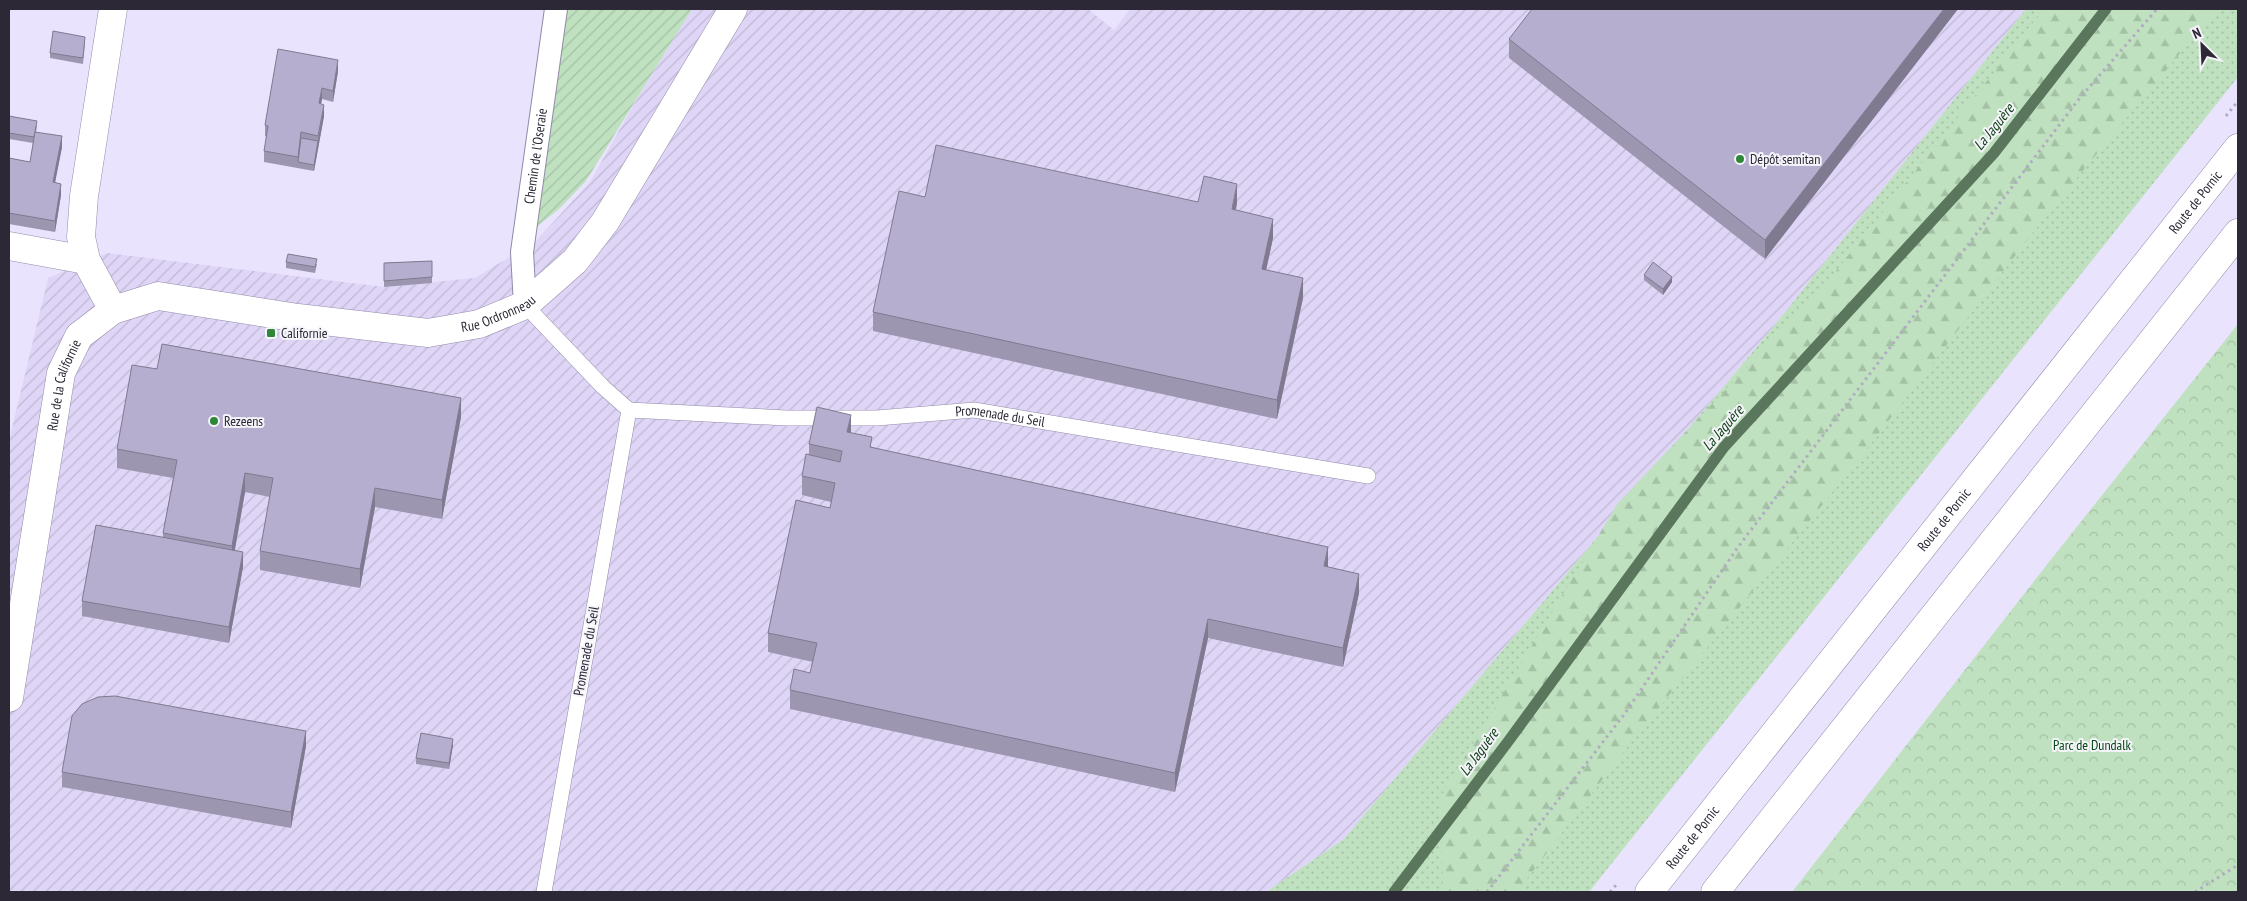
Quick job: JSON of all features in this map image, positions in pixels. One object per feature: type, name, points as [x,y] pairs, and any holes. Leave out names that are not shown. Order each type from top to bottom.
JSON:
[{"type":"main road","points":[[113,9],[84,196],[81,236],[86,260],[113,310]]},
{"type":"main road","name":"Rue Ordronneau","points":[[113,310],[158,296],[298,318],[428,333],[479,324],[525,305],[575,261],[605,222],[733,9]]},
{"type":"main road","name":"Route de Pornic","points":[[1649,892],[2238,148]]},
{"type":"main road","points":[[1715,892],[2238,233]]},
{"type":"main road","points":[[9,246],[86,260]]},
{"type":"main road","name":"Rue de la Californie","points":[[9,695],[61,372],[79,336],[113,310]]},
{"type":"street","name":"Chemin de l'Oseraie","points":[[525,305],[522,252],[556,9]]},
{"type":"lane","points":[[525,305],[603,387],[629,410]]},
{"type":"lane","name":"Promenade du Seil","points":[[544,892],[629,410],[786,418],[877,418],[974,410],[1368,476]]},
{"type":"path","points":[[1487,892],[1623,716],[1738,547],[2079,99],[2157,9]]},
{"type":"path","points":[[2195,892],[2238,865]]},
{"type":"shaded area","points":[[692,9],[1088,9],[1114,30],[1130,9],[2026,9],[1766,336],[1344,839],[1266,892],[9,892],[9,441],[48,278],[107,253],[384,287],[475,278],[536,241],[590,182],[634,104]]},
{"type":"green space","points":[[564,9],[692,9],[586,181],[559,209],[530,232]]},
{"type":"green space","points":[[2026,9],[2238,9],[2238,77],[1589,892],[1266,892],[1344,839],[1766,336]]},
{"type":"green space","points":[[2044,9],[2217,9],[2051,209],[1853,467],[1628,746],[1517,892],[1443,892],[1440,798],[1618,503],[1824,286]]},
{"type":"green space","name":"Parc de Dundalk","points":[[2238,324],[2238,892],[1792,892],[2045,567]]},
{"type":"building","name":"Dépôt semitan","points":[[1532,9],[1944,9],[1765,240],[1509,39]]},
{"type":"building","points":[[53,31],[85,37],[83,58],[50,53]]},
{"type":"building","points":[[278,49],[338,60],[333,91],[322,88],[319,103],[324,105],[318,136],[301,132],[298,157],[264,151],[268,126],[265,125]]},
{"type":"building","points":[[9,116],[37,121],[34,137],[9,133]]},
{"type":"building","points":[[35,132],[62,136],[53,182],[61,184],[55,221],[9,213],[9,158],[30,162]]},
{"type":"building","points":[[301,138],[318,141],[314,165],[298,162]]},
{"type":"building","points":[[936,145],[1198,202],[1204,176],[1237,184],[1232,209],[1273,219],[1262,269],[1303,278],[1277,400],[873,312],[899,191],[925,197]]},
{"type":"building","points":[[288,254],[317,259],[315,267],[286,262]]},
{"type":"building","points":[[432,261],[432,277],[384,281],[384,263]]},
{"type":"building","points":[[1653,262],[1672,277],[1663,289],[1644,275]]},
{"type":"building","points":[[162,344],[461,398],[442,500],[375,488],[360,569],[260,551],[273,478],[245,473],[232,546],[163,533],[177,460],[117,449],[132,365],[157,369]]},
{"type":"building","points":[[817,407],[851,415],[847,432],[872,437],[870,447],[1328,547],[1324,566],[1359,574],[1343,648],[1208,619],[1175,773],[790,690],[794,669],[810,673],[817,643],[768,633],[796,500],[830,508],[835,483],[802,476],[806,454],[840,462],[842,451],[809,444]]},
{"type":"building","points":[[96,525],[243,552],[229,627],[82,601]]},
{"type":"building","points":[[115,696],[306,731],[291,812],[62,772],[72,716],[82,704],[98,697]]},
{"type":"building","points":[[421,733],[453,739],[449,763],[416,758]]},
{"type":"waterway","name":"La Jaguère","points":[[1394,892],[1507,743],[1724,447],[1994,153],[2106,9]]},
{"type":"place","name":"Dépôt semitan","points":[[1740,159]]},
{"type":"place","name":"Californie","points":[[271,333]]},
{"type":"place","name":"Rezeens","points":[[214,421]]}]
